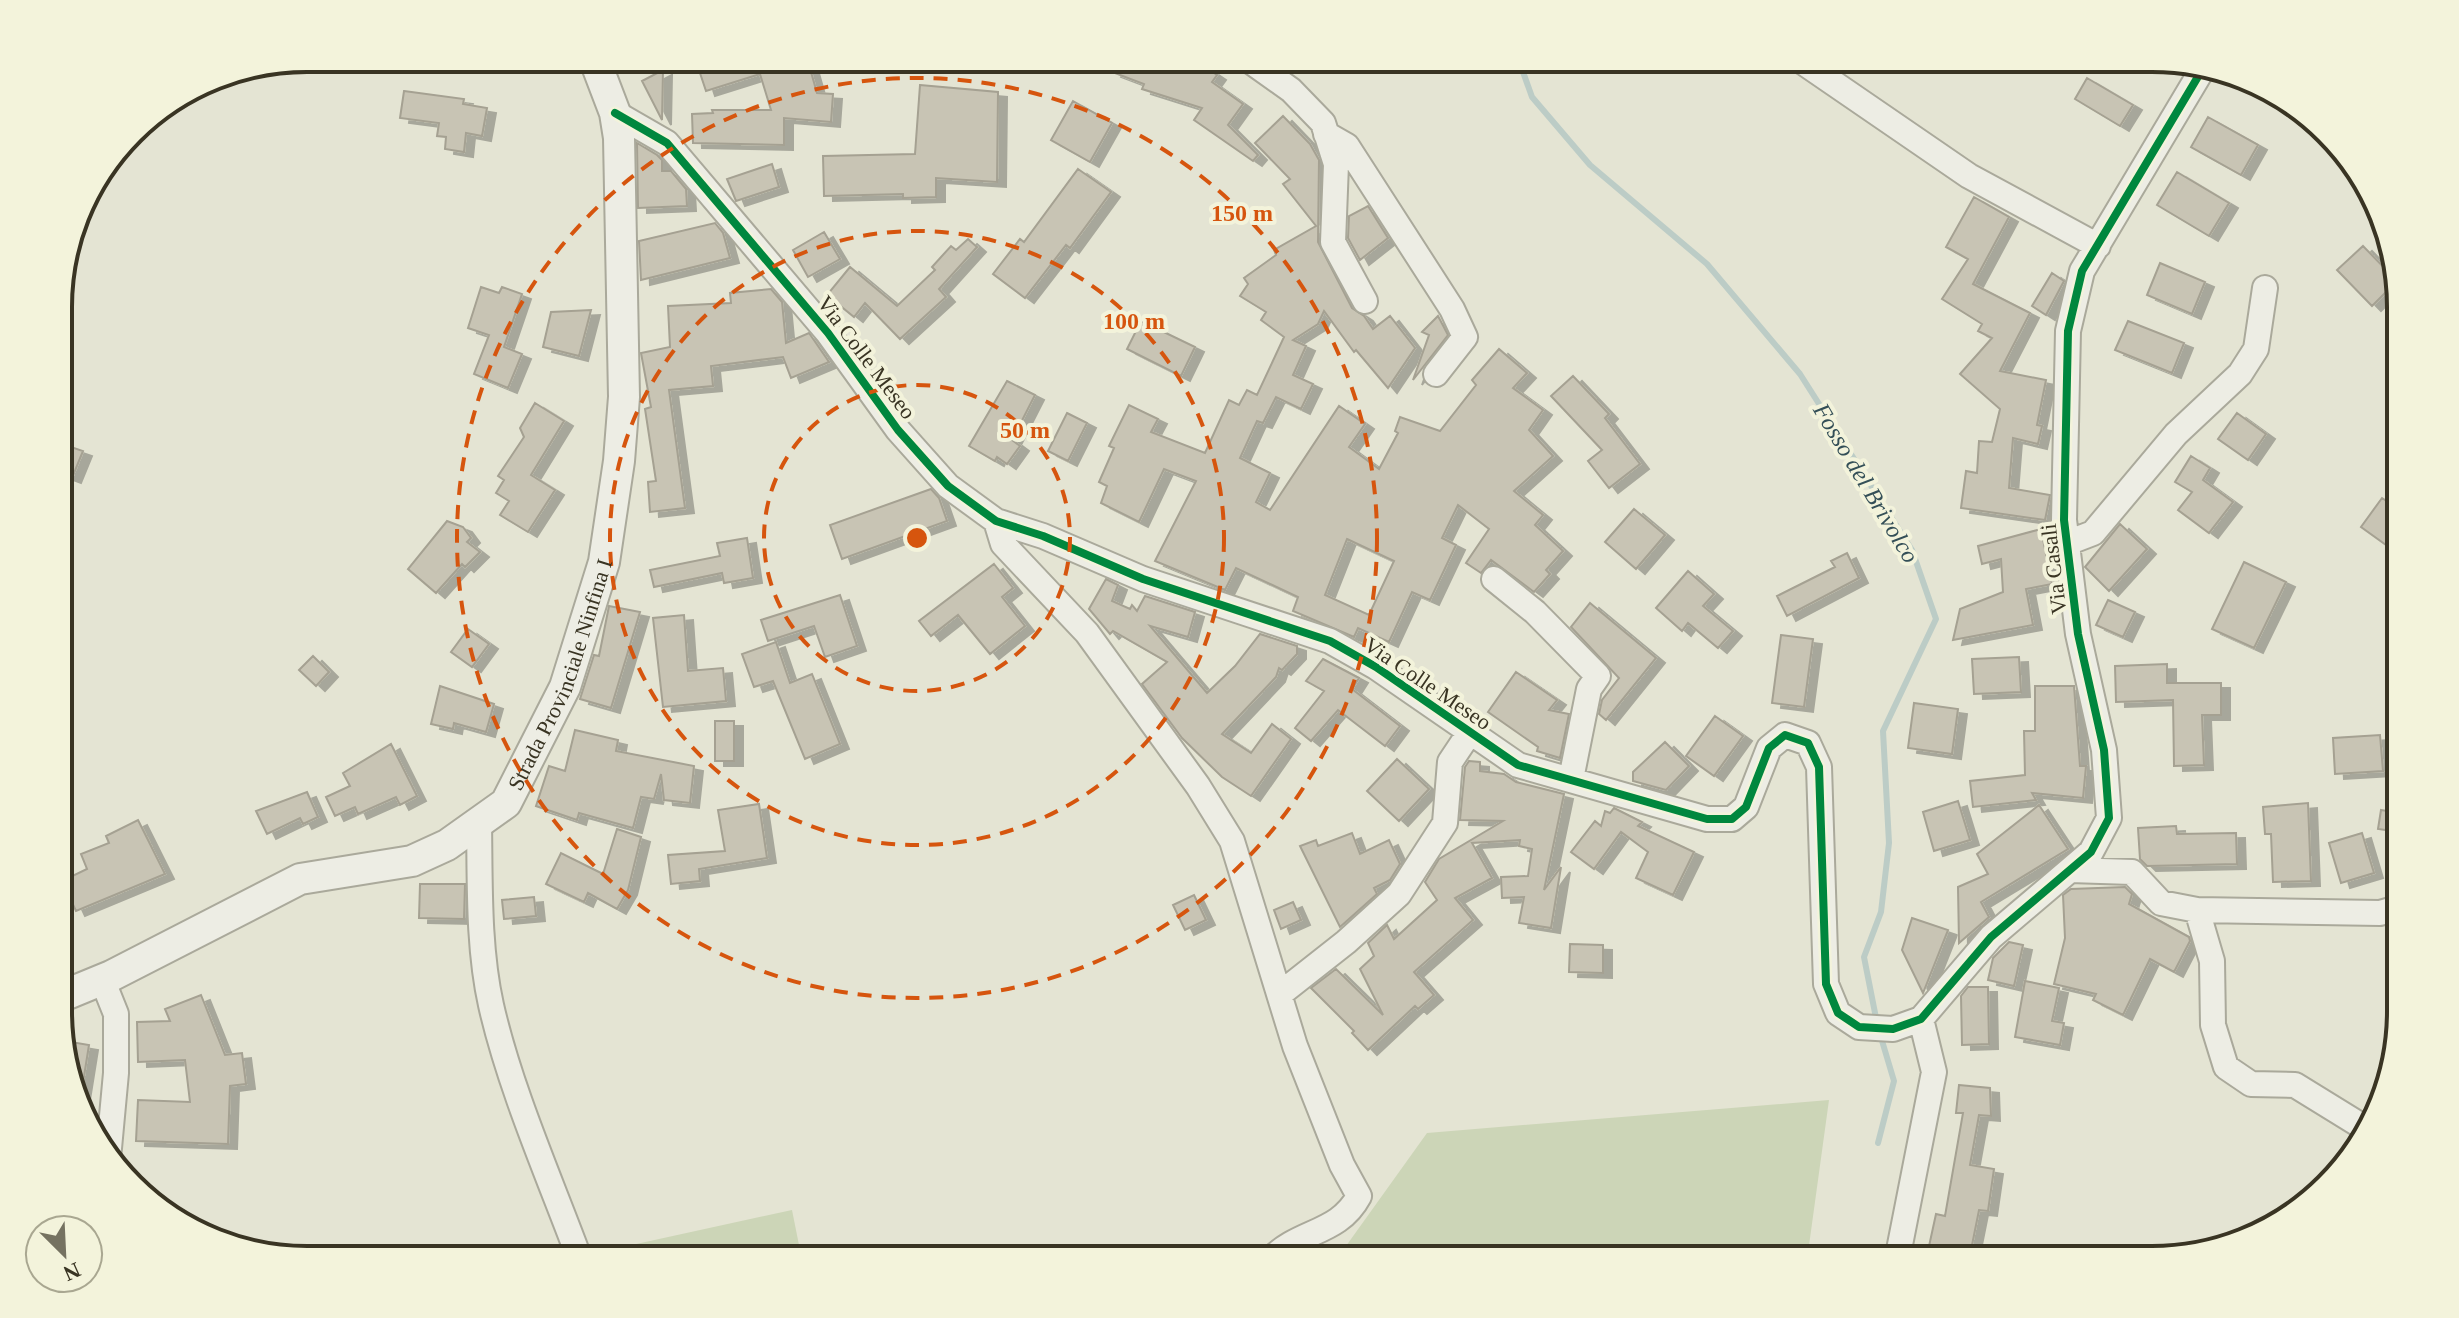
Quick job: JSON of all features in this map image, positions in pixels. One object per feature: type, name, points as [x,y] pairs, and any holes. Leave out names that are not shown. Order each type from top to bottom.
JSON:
[{"type":"street","points":[[1266,72],[1291,90],[1323,123],[1336,164],[1333,242],[1365,301]]},
{"type":"street","points":[[1818,72],[1969,176],[2098,246]]},
{"type":"street","name":"Strada Provinciale Ninfina I","points":[[72,992],[300,879],[412,861],[447,845],[506,803],[565,687],[604,562],[619,461],[624,397],[624,257],[619,138],[615,113],[601,73]]},
{"type":"street","name":"Via Casali","points":[[1921,1019],[1991,937],[2091,852],[2109,818],[2104,750],[2078,634],[2067,543],[2063,445],[2068,331],[2082,271],[2198,77]]},
{"type":"street","name":"Via Colle Meseo","points":[[615,113],[667,143],[819,322],[898,430],[948,486],[996,521],[1043,536],[1143,579],[1330,641],[1376,667],[1518,765],[1707,819],[1732,819],[1746,807],[1769,748],[1785,735],[1808,743],[1819,767],[1826,984],[1838,1013],[1859,1027],[1893,1029],[1921,1019]]},
{"type":"street","points":[[1326,134],[1347,146],[1452,309],[1465,337],[1436,374]]},
{"type":"street","points":[[2067,543],[2093,533],[2176,434],[2240,374],[2256,349],[2265,288]]},
{"type":"street","points":[[996,521],[1003,544],[1087,633],[1198,786],[1232,841],[1320,1113],[1359,1196],[1348,1216],[1286,1245]]},
{"type":"street","points":[[1494,579],[1535,612],[1598,676],[1589,689],[1571,779]]},
{"type":"street","points":[[1280,994],[1399,894],[1445,823],[1450,762],[1470,732]]},
{"type":"street","points":[[479,822],[481,897],[491,1004],[524,1107],[575,1246]]},
{"type":"street","points":[[2070,870],[2132,872],[2161,903],[2197,910],[2387,911]]},
{"type":"street","points":[[2197,910],[2212,961],[2213,1025],[2226,1067],[2251,1084],[2295,1085],[2358,1124]]},
{"type":"street","points":[[102,979],[116,1014],[116,1073],[110,1139]]},
{"type":"street","points":[[1900,1245],[1934,1072],[1921,1019]]},
{"type":"green space","points":[[1829,1100],[1809,1245],[1346,1245],[1427,1133]]},
{"type":"green space","points":[[792,1210],[799,1246],[628,1246]]},
{"type":"building","points":[[663,73],[662,120],[642,81]]},
{"type":"building","points":[[700,73],[811,73],[817,93],[833,94],[831,122],[784,118],[784,145],[693,143],[692,114],[713,113],[712,110],[771,110],[760,74],[706,91]]},
{"type":"building","points":[[1113,73],[1213,73],[1217,75],[1212,82],[1243,104],[1228,125],[1258,155],[1253,161],[1194,120],[1202,108],[1142,89],[1144,84]]},
{"type":"building","points":[[2087,78],[2133,105],[2120,126],[2075,99]]},
{"type":"building","points":[[920,85],[998,92],[997,182],[936,178],[936,197],[903,198],[903,194],[824,196],[823,156],[915,154]]},
{"type":"building","points":[[404,91],[464,99],[463,104],[487,108],[482,136],[466,133],[464,152],[445,149],[446,137],[437,136],[439,123],[400,118]]},
{"type":"building","points":[[1073,101],[1112,123],[1090,162],[1051,140]]},
{"type":"building","points":[[1283,116],[1310,144],[1319,160],[1318,242],[1352,308],[1364,316],[1373,329],[1390,316],[1415,348],[1388,388],[1356,350],[1354,352],[1324,311],[1318,324],[1293,340],[1306,346],[1293,375],[1313,384],[1301,409],[1276,397],[1263,423],[1257,421],[1240,458],[1270,473],[1256,502],[1270,510],[1339,406],[1365,424],[1349,447],[1379,469],[1398,433],[1395,431],[1400,417],[1440,431],[1476,385],[1472,380],[1499,349],[1527,373],[1513,388],[1543,410],[1529,430],[1553,456],[1514,491],[1543,515],[1535,525],[1563,551],[1546,570],[1550,574],[1534,592],[1491,560],[1481,573],[1466,563],[1489,529],[1458,505],[1442,538],[1456,545],[1430,600],[1412,592],[1389,642],[1358,628],[1354,637],[1293,611],[1298,597],[1236,568],[1225,590],[1155,561],[1196,481],[1164,469],[1139,522],[1101,503],[1107,486],[1099,482],[1114,448],[1109,446],[1129,405],[1158,419],[1151,432],[1205,453],[1229,400],[1239,405],[1247,390],[1257,395],[1284,337],[1261,320],[1266,312],[1240,296],[1248,284],[1244,278],[1276,255],[1274,250],[1316,226],[1283,184],[1290,179],[1255,143]],"holes":[[[1347,539],[1394,561],[1369,615],[1325,595]]]},
{"type":"building","points":[[2208,117],[2258,145],[2241,175],[2191,147]]},
{"type":"building","points":[[637,143],[657,155],[662,160],[662,171],[671,171],[686,189],[687,206],[638,208]]},
{"type":"building","points":[[772,164],[779,187],[736,201],[727,179]]},
{"type":"building","points":[[1078,169],[1111,192],[1070,248],[1066,245],[1025,298],[993,274],[1020,239],[1024,242]]},
{"type":"building","points":[[2177,172],[2229,203],[2209,236],[2157,205]]},
{"type":"building","points":[[1974,197],[2009,217],[1973,284],[2030,313],[2000,371],[2046,380],[2037,425],[2042,426],[2038,444],[2013,438],[2009,488],[2050,495],[2045,520],[1961,508],[1966,471],[1977,473],[1979,441],[1992,442],[2000,409],[1960,374],[1992,338],[1978,331],[1982,324],[1942,299],[1968,259],[1946,247]]},
{"type":"building","points":[[1368,206],[1388,238],[1360,260],[1348,238],[1349,216]]},
{"type":"building","points":[[715,223],[723,233],[730,258],[641,280],[639,241]]},
{"type":"building","points":[[824,232],[840,259],[808,277],[793,250]]},
{"type":"building","points":[[968,239],[977,247],[939,289],[946,297],[900,339],[865,303],[854,317],[827,295],[850,267],[897,306],[935,270],[932,267],[951,246],[956,250]]},
{"type":"building","points":[[2363,246],[2383,267],[2386,292],[2372,306],[2337,270]]},
{"type":"building","points":[[2160,263],[2205,282],[2192,314],[2147,295]]},
{"type":"building","points":[[2052,273],[2064,281],[2046,315],[2032,306]]},
{"type":"building","points":[[481,287],[499,293],[502,287],[522,294],[504,347],[522,354],[508,388],[474,374],[489,335],[468,328]]},
{"type":"building","points":[[771,289],[782,302],[786,343],[809,333],[829,362],[791,378],[783,357],[711,366],[713,386],[669,390],[685,508],[650,512],[648,482],[656,481],[645,409],[651,407],[641,353],[670,347],[668,306],[731,303],[730,293]]},
{"type":"building","points":[[591,310],[579,356],[543,347],[551,312]]},
{"type":"building","points":[[1438,316],[1448,335],[1413,380],[1429,335],[1422,332]]},
{"type":"building","points":[[1141,321],[1195,347],[1181,376],[1127,349]]},
{"type":"building","points":[[2128,321],[2184,343],[2172,373],[2115,350]]},
{"type":"building","points":[[1573,376],[1609,414],[1605,418],[1640,464],[1609,488],[1588,461],[1602,450],[1551,396]]},
{"type":"building","points":[[1007,381],[1035,395],[1012,440],[1020,446],[1007,464],[997,457],[995,461],[969,446]]},
{"type":"building","points":[[535,403],[564,421],[531,475],[555,490],[528,532],[500,515],[509,501],[496,493],[504,480],[498,476],[524,437],[520,428]]},
{"type":"building","points":[[1067,413],[1087,423],[1068,461],[1048,451]]},
{"type":"building","points":[[2237,413],[2266,434],[2248,460],[2218,439]]},
{"type":"building","points":[[73,448],[83,451],[73,476]]},
{"type":"building","points":[[2191,456],[2210,468],[2203,480],[2233,502],[2209,533],[2178,510],[2192,492],[2175,482]]},
{"type":"building","points":[[931,489],[939,498],[947,521],[842,559],[830,525]]},
{"type":"building","points":[[2382,498],[2387,501],[2387,546],[2361,527]]},
{"type":"building","points":[[1634,509],[1665,535],[1636,569],[1605,542]]},
{"type":"building","points":[[447,521],[463,527],[471,538],[467,542],[480,552],[465,567],[462,564],[436,593],[408,569]]},
{"type":"building","points":[[2120,524],[2147,549],[2109,591],[2085,567]]},
{"type":"building","points":[[2041,529],[2052,584],[2026,589],[2033,625],[1953,640],[1960,609],[2003,592],[2001,559],[1982,564],[1978,546]]},
{"type":"building","points":[[747,538],[753,578],[724,583],[722,573],[654,587],[650,570],[720,556],[717,543]]},
{"type":"building","points":[[1847,553],[1859,578],[1787,616],[1777,596],[1835,567],[1831,561]]},
{"type":"building","points":[[2244,562],[2286,582],[2254,648],[2212,629]]},
{"type":"building","points":[[994,564],[1013,588],[1002,597],[1025,626],[990,654],[958,615],[931,636],[919,621]]},
{"type":"building","points":[[1688,571],[1714,594],[1703,606],[1733,631],[1718,648],[1688,623],[1682,631],[1656,608]]},
{"type":"building","points":[[1106,579],[1118,585],[1112,601],[1130,609],[1132,605],[1137,611],[1145,596],[1195,612],[1188,637],[1150,626],[1207,693],[1235,666],[1260,634],[1297,646],[1297,654],[1282,670],[1279,668],[1276,677],[1222,734],[1251,753],[1272,724],[1291,739],[1251,796],[1222,777],[1182,738],[1142,684],[1167,662],[1113,631],[1110,634],[1089,609]]},
{"type":"building","points":[[840,595],[857,646],[825,657],[814,626],[768,641],[761,620]]},
{"type":"building","points":[[2108,600],[2135,612],[2123,637],[2096,625]]},
{"type":"building","points":[[1590,603],[1656,658],[1606,720],[1599,714],[1602,700],[1619,678],[1571,627]]},
{"type":"building","points":[[609,606],[640,612],[611,708],[580,699],[594,655],[599,656]]},
{"type":"building","points":[[684,615],[688,671],[723,668],[726,701],[663,707],[653,618]]},
{"type":"building","points":[[468,629],[489,644],[472,667],[451,652]]},
{"type":"building","points":[[1781,635],[1813,639],[1804,707],[1772,703]]},
{"type":"building","points":[[776,642],[790,683],[812,674],[840,744],[805,759],[773,681],[754,687],[742,654]]},
{"type":"building","points":[[313,656],[329,672],[316,686],[299,670]]},
{"type":"building","points":[[2019,657],[2021,692],[1974,694],[1972,659]]},
{"type":"building","points":[[1323,659],[1359,678],[1352,689],[1400,726],[1385,746],[1338,710],[1311,741],[1295,728],[1324,691],[1306,681]]},
{"type":"building","points":[[2167,664],[2167,683],[2221,683],[2221,715],[2202,715],[2204,765],[2174,766],[2173,700],[2116,702],[2115,666]]},
{"type":"building","points":[[1516,672],[1557,700],[1549,710],[1569,714],[1560,758],[1537,751],[1538,747],[1488,712]]},
{"type":"building","points":[[440,686],[494,704],[486,732],[454,723],[453,729],[431,724]]},
{"type":"building","points":[[2035,686],[2074,686],[2080,766],[2086,766],[2083,798],[2032,793],[2036,800],[1973,807],[1970,781],[2025,775],[2024,731],[2035,731]]},
{"type":"building","points":[[1914,703],[1958,709],[1952,754],[1908,748]]},
{"type":"building","points":[[1715,716],[1743,736],[1714,776],[1686,756]]},
{"type":"building","points":[[715,721],[734,721],[734,761],[715,761]]},
{"type":"building","points":[[575,730],[618,740],[616,751],[694,766],[690,803],[664,800],[661,774],[654,799],[641,797],[633,828],[579,813],[577,820],[536,806],[549,766],[565,771]]},
{"type":"building","points":[[2380,735],[2383,771],[2335,774],[2333,738]]},
{"type":"building","points":[[1665,742],[1689,766],[1666,790],[1633,781],[1633,772]]},
{"type":"building","points":[[391,744],[417,796],[400,805],[396,797],[358,814],[355,807],[335,816],[326,797],[350,786],[343,773]]},
{"type":"building","points":[[1397,759],[1429,789],[1399,821],[1367,791]]},
{"type":"building","points":[[1469,761],[1480,762],[1480,771],[1504,774],[1516,782],[1564,794],[1544,890],[1561,867],[1551,928],[1519,923],[1524,897],[1502,898],[1501,877],[1528,876],[1532,849],[1519,846],[1520,840],[1472,843],[1492,878],[1455,898],[1473,920],[1414,972],[1434,995],[1418,1009],[1415,1006],[1368,1050],[1352,1033],[1354,1031],[1311,988],[1336,969],[1383,1015],[1360,969],[1374,956],[1368,943],[1387,925],[1394,939],[1437,900],[1425,882],[1439,859],[1503,821],[1460,820],[1465,767]]},
{"type":"building","points":[[307,792],[318,817],[303,824],[300,818],[267,834],[256,811]]},
{"type":"building","points":[[1958,801],[1970,840],[1934,851],[1923,812]]},
{"type":"building","points":[[2308,803],[2311,881],[2273,882],[2271,834],[2265,834],[2263,807]]},
{"type":"building","points":[[759,804],[767,858],[699,869],[700,881],[671,884],[668,855],[725,851],[718,810]]},
{"type":"building","points":[[2039,805],[2068,849],[1981,902],[1989,917],[1959,943],[1958,887],[1988,874],[1977,854]]},
{"type":"building","points":[[1614,808],[1642,822],[1638,826],[1694,852],[1673,895],[1636,878],[1648,852],[1621,832],[1594,869],[1571,852],[1595,821],[1601,826],[1605,811],[1610,813]]},
{"type":"building","points":[[2381,810],[2387,811],[2387,830],[2378,829]]},
{"type":"building","points":[[138,820],[165,874],[76,911],[72,903],[72,876],[87,869],[81,854],[109,843],[106,836]]},
{"type":"building","points":[[2176,826],[2177,834],[2236,833],[2237,864],[2147,866],[2140,859],[2138,828]]},
{"type":"building","points":[[617,829],[641,837],[628,890],[617,909],[588,893],[584,902],[546,884],[561,853],[603,874]]},
{"type":"building","points":[[1352,833],[1360,854],[1389,840],[1400,864],[1390,880],[1374,888],[1377,894],[1340,927],[1300,846],[1316,840],[1318,846]]},
{"type":"building","points":[[2362,833],[2374,873],[2341,883],[2329,843]]},
{"type":"building","points":[[420,884],[465,884],[464,919],[419,918]]},
{"type":"building","points":[[2125,887],[2132,894],[2129,904],[2189,937],[2190,941],[2174,972],[2150,959],[2123,1015],[2093,1000],[2096,994],[2054,984],[2065,938],[2063,895],[2071,889]]},
{"type":"building","points":[[1194,895],[1206,920],[1185,930],[1173,905]]},
{"type":"building","points":[[534,897],[536,916],[504,919],[502,900]]},
{"type":"building","points":[[1293,902],[1301,920],[1281,929],[1274,910]]},
{"type":"building","points":[[1912,918],[1948,930],[1923,993],[1902,950]]},
{"type":"building","points":[[2009,942],[2023,945],[2014,986],[1988,980],[1993,958]]},
{"type":"building","points":[[1570,944],[1603,945],[1603,973],[1569,972]]},
{"type":"building","points":[[2025,981],[2059,988],[2052,1021],[2064,1023],[2060,1045],[2015,1037]]},
{"type":"building","points":[[1968,987],[1988,987],[1989,1044],[1962,1045],[1961,996]]},
{"type":"building","points":[[201,995],[225,1055],[242,1053],[246,1084],[230,1086],[228,1144],[136,1141],[138,1100],[190,1102],[185,1060],[138,1062],[137,1022],[170,1021],[165,1009]]},
{"type":"building","points":[[74,1043],[89,1045],[83,1081]]},
{"type":"building","points":[[1959,1085],[1990,1088],[1991,1116],[1979,1115],[1970,1165],[1994,1169],[1988,1211],[1979,1210],[1972,1245],[1929,1245],[1936,1214],[1945,1216],[1963,1113],[1956,1113]]},
{"type":"waterway","name":"Fosso del Brivolco","points":[[1523,72],[1532,97],[1590,165],[1707,264],[1800,374],[1912,550],[1936,619],[1883,731],[1889,843],[1881,912],[1864,957],[1877,1023]]},
{"type":"waterway","name":"Fosso del Brivolco","points":[[1878,1143],[1894,1081],[1880,1034]]},
{"type":"cycle path","points":[[615,113],[667,143],[828,333],[898,430],[948,486],[996,521],[1043,536],[1143,579],[1330,641],[1376,667],[1518,765],[1707,819],[1732,819],[1746,807],[1769,748],[1785,735],[1808,743],[1819,767],[1826,984],[1838,1013],[1859,1027],[1893,1029],[1921,1019],[1991,937],[2091,852],[2109,818],[2104,750],[2078,634],[2064,520],[2068,331],[2082,271],[2198,77]]}]
